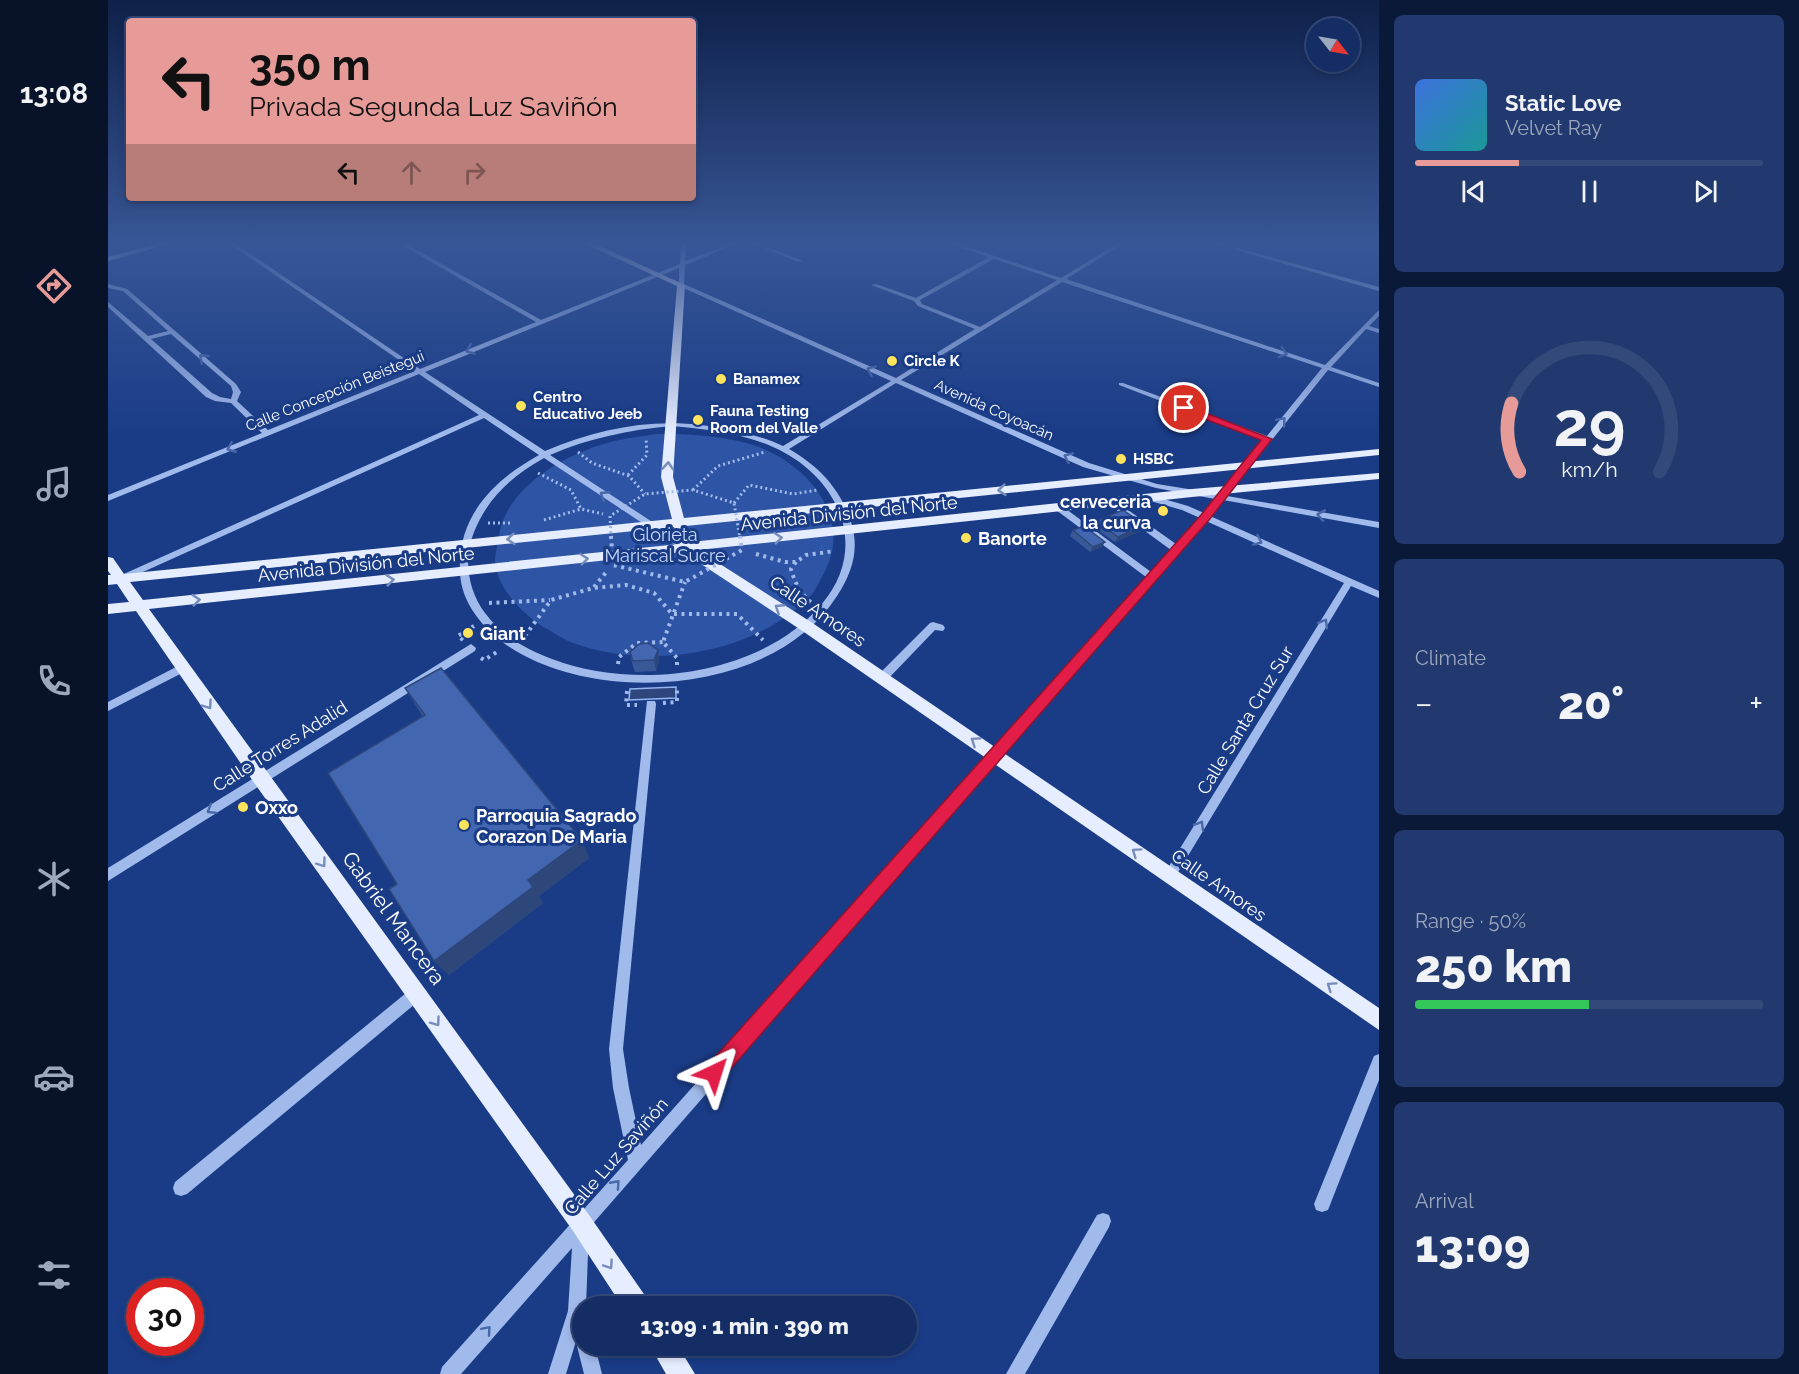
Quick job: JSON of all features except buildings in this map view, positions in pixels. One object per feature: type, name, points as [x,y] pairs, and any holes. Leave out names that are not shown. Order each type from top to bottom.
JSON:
[{"type":"main road","points":[[679,306],[667,477],[686,548]]},
{"type":"main road","name":"Avenida División del Norte","points":[[114,580],[1379,452]]},
{"type":"main road","name":"Avenida División del Norte","points":[[108,609],[1192,493],[1223,494],[1379,476]]},
{"type":"main road","name":"Calle Amores","points":[[686,548],[806,626],[1379,1020]]},
{"type":"main road","name":"Gabriel Mancera","points":[[108,561],[114,580],[138,606],[581,1223],[630,1296]]},
{"type":"main road","points":[[670,1356],[682,1374]]},
{"type":"street","points":[[110,306],[209,394],[218,399],[233,401],[267,433]]},
{"type":"street","points":[[143,306],[234,385],[237,392],[233,401]]},
{"type":"street","name":"Calle Amores","points":[[324,306],[686,548]]},
{"type":"street","points":[[512,306],[540,322]]},
{"type":"street","name":"Calle Concepción Beistegui","points":[[108,498],[579,306]]},
{"type":"street","name":"Avenida Coyoacán","points":[[728,306],[1086,465],[1123,478],[1192,493]]},
{"type":"street","points":[[925,306],[981,328]]},
{"type":"street","points":[[779,447],[895,381],[1017,306]]},
{"type":"street","points":[[1142,306],[1379,385]]},
{"type":"street","name":"Calle Luz Saviñón","points":[[449,1374],[1205,517],[1327,368],[1379,312]]},
{"type":"street","points":[[1365,327],[1379,331]]},
{"type":"street","points":[[146,339],[173,331]]},
{"type":"street","points":[[1121,384],[1267,439]]},
{"type":"street","points":[[114,580],[484,415]]},
{"type":"street","points":[[671,424],[707,426],[731,431],[779,447],[808,465],[828,483],[843,507],[850,531],[851,550],[842,580],[822,610],[806,626],[772,649],[728,667],[678,678],[616,679],[562,668],[516,648],[496,632],[474,604],[463,572],[465,543],[472,522],[494,492],[543,454],[570,442],[607,431],[645,425],[671,424]]},
{"type":"street","points":[[1192,493],[1193,506],[1205,517]]},
{"type":"street","points":[[1223,494],[1379,525]]},
{"type":"street","points":[[1150,498],[1185,508],[1379,596]]},
{"type":"street","points":[[1111,502],[1176,549]]},
{"type":"street","points":[[1059,508],[1152,577]]},
{"type":"street","name":"Calle Santa Cruz Sur","points":[[1170,875],[1349,582]]},
{"type":"street","points":[[882,678],[933,626],[940,628]]},
{"type":"street","name":"Calle Torres Adalid","points":[[108,875],[471,648]]},
{"type":"street","points":[[108,707],[182,668]]},
{"type":"street","points":[[636,1162],[621,1088],[616,1049],[651,704]]},
{"type":"street","points":[[182,1188],[416,994]]},
{"type":"street","points":[[1323,1204],[1379,1061]]},
{"type":"street","points":[[1015,1374],[1103,1221]]},
{"type":"street","points":[[578,1296],[581,1223]]},
{"type":"street","points":[[557,1374],[572,1327]]},
{"type":"street","points":[[588,1356],[593,1374]]},
{"type":"path","points":[[628,475],[647,455],[645,425]]},
{"type":"path","points":[[570,442],[585,461],[602,469],[628,475],[645,494]]},
{"type":"path","points":[[693,490],[713,467],[744,457],[760,455],[779,447]]},
{"type":"path","points":[[525,466],[571,490],[581,509]]},
{"type":"path","points":[[742,550],[734,503],[749,485],[800,494],[814,492],[828,483]]},
{"type":"path","points":[[541,521],[581,509],[610,516],[645,494],[693,490],[734,503]]},
{"type":"path","points":[[593,588],[613,565],[610,516]]},
{"type":"path","points":[[472,522],[519,524]]},
{"type":"path","points":[[663,642],[685,582],[742,550],[785,562],[796,562]]},
{"type":"path","points":[[822,610],[802,596],[795,584],[791,569],[806,555],[851,550]]},
{"type":"path","points":[[613,565],[685,582]]},
{"type":"path","points":[[474,604],[551,600],[593,588],[626,585],[654,593],[672,614],[737,614],[772,649]]},
{"type":"path","points":[[516,648],[551,600]]},
{"type":"path","points":[[628,680],[626,705],[677,702],[677,658],[663,642]]},
{"type":"path","points":[[616,679],[619,657],[637,643],[663,642]]},
{"type":"green space","name":"Glorieta Mariscal Sucre","points":[[656,434],[680,434],[738,441],[770,452],[789,463],[819,493],[828,511],[833,531],[832,552],[824,573],[813,593],[790,614],[763,630],[733,643],[668,656],[635,656],[603,651],[570,642],[531,618],[513,600],[500,580],[495,558],[504,518],[513,502],[525,488],[556,465],[590,448]]},
{"type":"shaded area","points":[[676,687],[676,698],[629,700],[630,689]]},
{"type":"place","name":"Circle K","points":[[892,361]]},
{"type":"place","name":"Banamex","points":[[721,379]]},
{"type":"place","name":"Centro Educativo Jeeb","points":[[521,406]]},
{"type":"place","name":"Fauna Testing Room del Valle","points":[[698,420]]},
{"type":"place","name":"HSBC","points":[[1121,459]]},
{"type":"place","name":"cerveceria la curva","points":[[1163,511]]},
{"type":"place","name":"Banorte","points":[[966,538]]},
{"type":"place","name":"Giant","points":[[468,633]]},
{"type":"place","name":"Oxxo","points":[[243,807]]},
{"type":"place","name":"Parroquia Sagrado Corazon De Maria","points":[[464,825]]},
{"type":"route","points":[[714,1073],[1205,517],[1267,439],[1184,408]]}]
